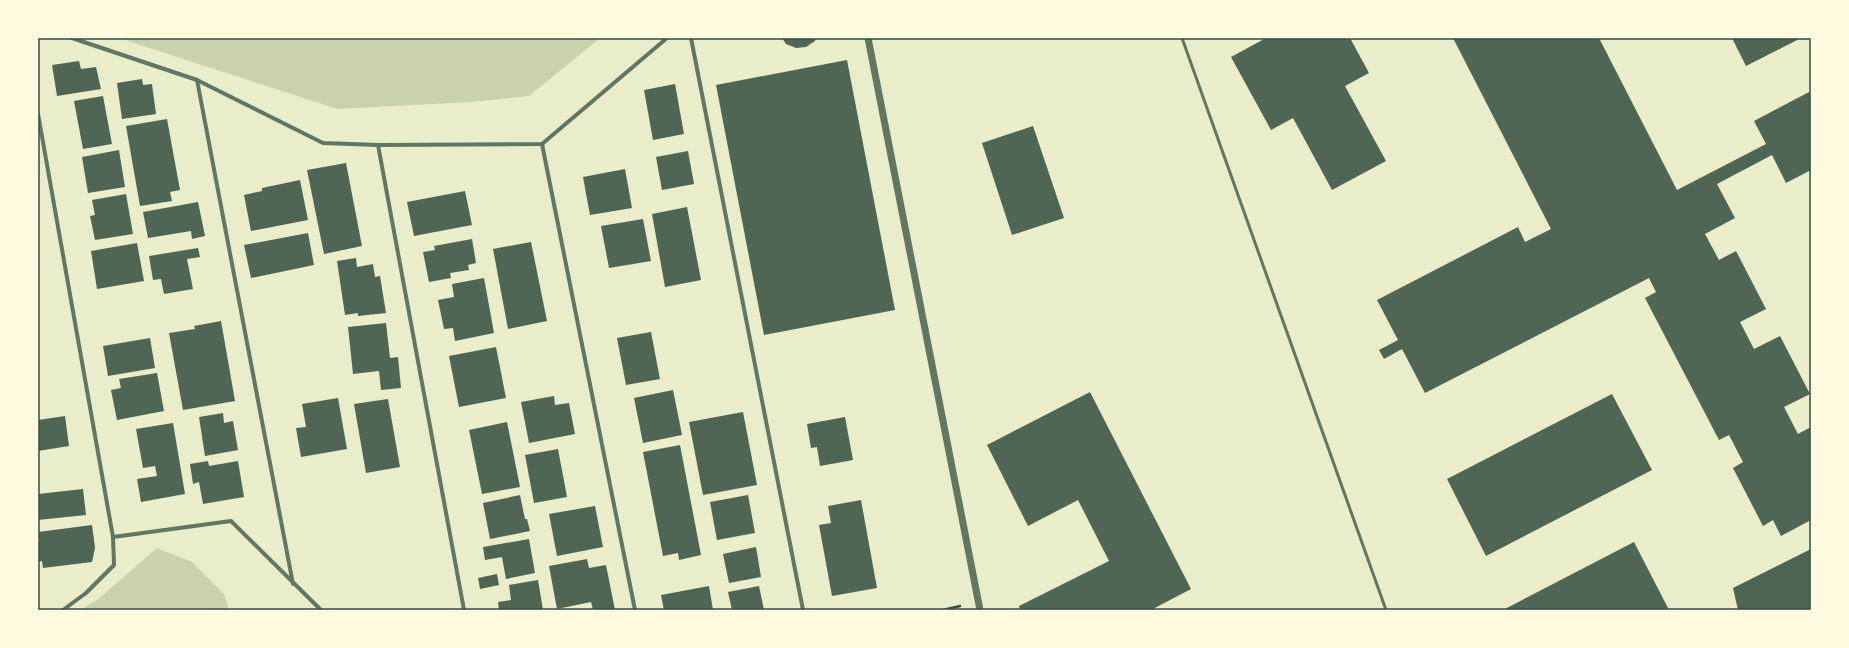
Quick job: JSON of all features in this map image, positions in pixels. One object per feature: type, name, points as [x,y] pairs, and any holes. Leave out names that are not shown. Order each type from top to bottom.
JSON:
[{"type":"street","points":[[72,38],[197,80],[323,143],[378,145],[542,144],[667,38]]},
{"type":"street","points":[[691,38],[803,610]]},
{"type":"street","points":[[868,38],[980,610]]},
{"type":"street","points":[[197,80],[293,584]]},
{"type":"street","points":[[38,114],[113,537],[114,565],[86,593],[63,610]]},
{"type":"street","points":[[542,144],[635,610]]},
{"type":"street","points":[[378,145],[464,610]]},
{"type":"street","points":[[113,537],[232,521],[293,584],[321,610]]},
{"type":"lane","points":[[1182,38],[1386,610]]},
{"type":"green space","points":[[119,38],[600,38],[529,96],[471,102],[337,109]]},
{"type":"green space","points":[[157,548],[192,562],[224,594],[229,610],[80,610],[97,600]]},
{"type":"building","points":[[782,38],[816,38],[815,41],[806,47],[796,48],[786,44]]},
{"type":"building","points":[[1266,38],[1350,38],[1369,73],[1345,86],[1386,161],[1332,190],[1293,118],[1271,130],[1231,57]]},
{"type":"building","points":[[1453,38],[1599,38],[1677,190],[1766,144],[1754,121],[1811,91],[1811,170],[1786,183],[1772,155],[1717,184],[1735,218],[1705,234],[1719,260],[1736,251],[1766,309],[1740,322],[1754,349],[1780,336],[1810,394],[1784,407],[1798,434],[1811,427],[1811,520],[1781,536],[1773,520],[1763,526],[1733,468],[1743,462],[1729,435],[1719,440],[1645,298],[1656,292],[1649,278],[1425,393],[1402,349],[1384,359],[1379,350],[1398,340],[1377,300],[1518,227],[1525,242],[1551,229]]},
{"type":"building","points":[[1732,38],[1801,38],[1746,66]]},
{"type":"building","points":[[847,60],[895,310],[764,335],[716,85]]},
{"type":"building","points":[[79,61],[81,69],[96,67],[101,89],[57,96],[52,65]]},
{"type":"building","points":[[142,79],[143,85],[152,84],[156,114],[122,119],[117,83]]},
{"type":"building","points":[[675,84],[684,134],[653,140],[644,90]]},
{"type":"building","points":[[103,96],[112,144],[83,149],[74,101]]},
{"type":"building","points":[[167,119],[180,190],[170,192],[172,201],[140,206],[126,126]]},
{"type":"building","points":[[1033,126],[1064,218],[1012,235],[982,143]]},
{"type":"building","points":[[119,150],[125,187],[88,193],[82,157]]},
{"type":"building","points":[[688,151],[694,184],[662,190],[656,157]]},
{"type":"building","points":[[346,163],[362,246],[324,254],[307,170]]},
{"type":"building","points":[[625,169],[632,208],[590,215],[583,177]]},
{"type":"building","points":[[300,180],[308,220],[251,231],[244,195],[262,191],[262,188]]},
{"type":"building","points":[[465,191],[472,225],[414,236],[407,202]]},
{"type":"building","points":[[126,194],[133,234],[95,240],[90,216],[95,215],[92,200]]},
{"type":"building","points":[[198,202],[205,236],[192,239],[191,231],[148,238],[143,212]]},
{"type":"building","points":[[687,207],[701,280],[665,287],[652,214]]},
{"type":"building","points":[[643,219],[651,261],[609,268],[601,226]]},
{"type":"building","points":[[308,233],[314,265],[251,278],[244,245]]},
{"type":"building","points":[[472,239],[476,263],[468,265],[469,270],[450,273],[451,278],[429,282],[423,252],[435,250],[434,246]]},
{"type":"building","points":[[531,242],[547,321],[508,329],[493,249]]},
{"type":"building","points":[[137,243],[144,281],[97,289],[91,251]]},
{"type":"building","points":[[198,248],[200,257],[187,259],[193,289],[164,294],[161,279],[153,280],[149,256]]},
{"type":"building","points":[[356,258],[357,267],[373,264],[375,277],[380,276],[386,313],[358,316],[358,313],[345,315],[337,261]]},
{"type":"building","points":[[484,278],[494,333],[455,341],[453,328],[444,329],[438,300],[454,297],[452,284]]},
{"type":"building","points":[[221,321],[235,401],[183,410],[169,333],[195,329],[194,326]]},
{"type":"building","points":[[386,323],[390,358],[398,357],[401,388],[381,390],[379,371],[353,374],[348,327]]},
{"type":"building","points":[[651,332],[660,379],[626,385],[617,338]]},
{"type":"building","points":[[150,338],[155,368],[108,376],[103,346]]},
{"type":"building","points":[[496,347],[506,398],[459,407],[449,356]]},
{"type":"building","points":[[157,373],[164,411],[117,420],[111,390],[121,388],[119,379]]},
{"type":"building","points":[[673,390],[682,435],[643,443],[634,398]]},
{"type":"building","points":[[1090,392],[1191,589],[1151,610],[1020,610],[1019,606],[1109,561],[1078,500],[1028,526],[987,445]]},
{"type":"building","points":[[1612,394],[1652,470],[1486,556],[1447,479]]},
{"type":"building","points":[[554,396],[555,405],[569,403],[575,434],[529,443],[521,402]]},
{"type":"building","points":[[338,398],[347,449],[301,457],[296,428],[306,427],[302,404]]},
{"type":"building","points":[[388,399],[400,467],[366,473],[354,404]]},
{"type":"building","points":[[743,412],[757,485],[703,495],[689,422]]},
{"type":"building","points":[[223,413],[224,423],[233,421],[238,450],[205,456],[199,417]]},
{"type":"building","points":[[65,416],[69,446],[38,451],[38,420]]},
{"type":"building","points":[[845,417],[853,460],[820,466],[817,447],[811,448],[807,424]]},
{"type":"building","points":[[507,422],[520,487],[482,494],[469,430]]},
{"type":"building","points":[[173,423],[185,494],[141,502],[137,479],[157,476],[155,466],[143,468],[136,429]]},
{"type":"building","points":[[680,445],[701,555],[679,560],[678,553],[663,556],[643,452]]},
{"type":"building","points":[[558,449],[567,497],[534,503],[525,455]]},
{"type":"building","points":[[208,461],[209,466],[238,461],[244,497],[203,504],[199,482],[193,484],[190,464]]},
{"type":"building","points":[[83,489],[86,515],[38,520],[38,494]]},
{"type":"building","points":[[520,495],[525,519],[527,519],[530,531],[490,539],[483,503]]},
{"type":"building","points":[[748,495],[755,533],[717,540],[710,502]]},
{"type":"building","points":[[861,500],[877,588],[832,596],[819,525],[831,523],[828,506]]},
{"type":"building","points":[[595,506],[603,547],[557,556],[549,514]]},
{"type":"building","points":[[92,525],[95,548],[92,562],[43,568],[42,561],[38,562],[38,542],[40,542],[38,532]]},
{"type":"building","points":[[529,539],[535,573],[506,579],[502,557],[485,560],[483,547]]},
{"type":"building","points":[[1634,542],[1669,610],[1503,610]]},
{"type":"building","points":[[756,547],[761,577],[729,583],[723,554]]},
{"type":"building","points":[[1811,549],[1811,610],[1738,610],[1733,588]]},
{"type":"building","points":[[587,559],[589,568],[606,565],[615,610],[593,610],[591,602],[557,609],[549,566]]},
{"type":"building","points":[[497,574],[499,585],[480,589],[478,578]]},
{"type":"building","points":[[538,580],[543,610],[499,610],[498,602],[511,600],[509,585]]},
{"type":"building","points":[[709,586],[713,610],[664,610],[661,595]]},
{"type":"building","points":[[759,586],[764,610],[732,610],[728,592]]}]
